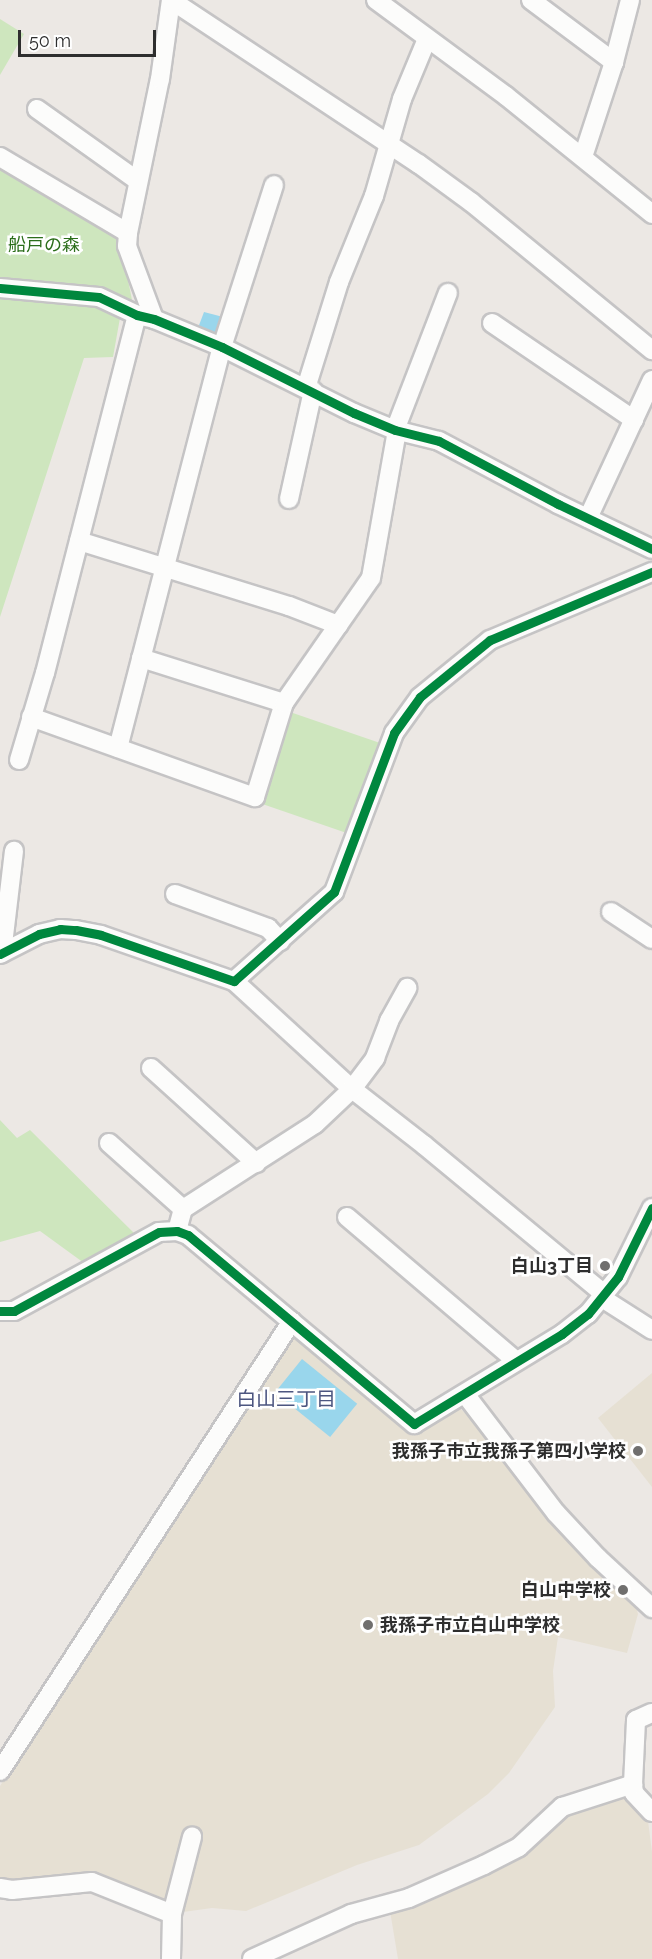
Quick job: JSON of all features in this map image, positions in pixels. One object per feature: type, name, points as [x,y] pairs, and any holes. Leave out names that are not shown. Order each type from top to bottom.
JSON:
[{"type":"street","points":[[19,760],[79,541],[145,317],[127,246],[128,233],[160,80],[171,0],[471,202],[652,350]]},
{"type":"street","points":[[376,0],[506,96],[652,214]]},
{"type":"street","points":[[531,0],[614,62]]},
{"type":"street","points":[[582,157],[614,62],[630,0]]},
{"type":"street","points":[[289,500],[309,390],[339,282],[374,196],[402,99],[427,39]]},
{"type":"street","points":[[37,110],[138,181]]},
{"type":"street","points":[[0,157],[128,233]]},
{"type":"street","points":[[118,748],[222,347],[274,185]]},
{"type":"street","points":[[0,288],[99,297],[222,347],[396,430],[439,441],[652,549]]},
{"type":"street","points":[[31,717],[255,797],[284,703],[371,578],[396,430],[448,293]]},
{"type":"street","points":[[492,323],[634,420]]},
{"type":"street","points":[[588,518],[652,380]]},
{"type":"street","points":[[79,541],[289,606],[338,625]]},
{"type":"street","points":[[234,981],[334,892],[394,733],[420,697],[490,640],[652,572]]},
{"type":"street","points":[[141,658],[284,703]]},
{"type":"street","points":[[1,954],[14,851]]},
{"type":"street","points":[[175,894],[268,928],[280,941]]},
{"type":"street","points":[[611,912],[652,939]]},
{"type":"street","points":[[1,954],[39,934],[60,928],[101,934],[234,981],[352,1089],[424,1145],[604,1297],[652,1330]]},
{"type":"street","points":[[177,1231],[183,1209],[315,1124],[352,1089],[375,1058],[389,1021],[407,988]]},
{"type":"street","points":[[150,1068],[255,1163]]},
{"type":"street","points":[[109,1143],[183,1209]]},
{"type":"street","points":[[0,1325],[7,1311],[159,1232],[177,1231],[188,1235],[414,1424],[562,1334],[588,1314],[604,1297],[618,1276],[652,1208]]},
{"type":"street","points":[[347,1217],[516,1361]]},
{"type":"street","points":[[0,1771],[292,1321]]},
{"type":"street","points":[[465,1394],[556,1512],[598,1558],[652,1608]]},
{"type":"street","points":[[652,1713],[636,1720],[633,1784],[634,1792],[652,1812]]},
{"type":"street","points":[[252,1959],[351,1914],[409,1898],[484,1865],[519,1847],[562,1807],[633,1784]]},
{"type":"street","points":[[171,1959],[172,1914],[192,1837]]},
{"type":"street","points":[[0,1888],[12,1890],[92,1882],[172,1914]]},
{"type":"shaded area","name":"我孫子市立白山中学校","points":[[293,1328],[415,1430],[460,1408],[484,1433],[529,1496],[636,1607],[638,1614],[627,1653],[558,1637],[553,1671],[555,1707],[509,1773],[488,1794],[419,1845],[357,1865],[246,1911],[212,1908],[183,1912],[88,1875],[0,1882],[0,1786]]},
{"type":"shaded area","name":"我孫子市立我孫子第四小学校","points":[[652,1373],[652,1487],[598,1418]]},
{"type":"shaded area","points":[[621,1794],[628,1796],[648,1821],[652,1852],[652,1959],[398,1959],[390,1911],[565,1813]]},
{"type":"green space","points":[[0,19],[24,34],[0,75]]},
{"type":"green space","name":"船戸の森","points":[[0,167],[120,240],[133,305],[0,287]]},
{"type":"green space","name":"船戸の森","points":[[0,297],[96,306],[120,318],[113,357],[84,358],[0,617]]},
{"type":"green space","points":[[290,712],[381,743],[350,834],[259,803]]},
{"type":"green space","points":[[0,1120],[17,1138],[30,1130],[135,1234],[84,1263],[40,1231],[0,1242]]},
{"type":"water","points":[[204,312],[227,318],[221,335],[214,338],[198,328]]},
{"type":"water","points":[[302,1359],[357,1404],[330,1437],[275,1392]]},
{"type":"cycle path","points":[[0,288],[99,297],[137,315],[154,319],[222,347],[354,413],[395,430],[439,441],[558,504],[652,549]]},
{"type":"cycle path","points":[[0,954],[39,934],[60,929],[76,930],[101,935],[234,981],[334,892],[394,733],[420,697],[490,640],[652,572]]},
{"type":"cycle path","points":[[0,1311],[14,1311],[159,1232],[177,1231],[188,1235],[414,1424],[562,1334],[588,1314],[618,1277],[652,1208]]},
{"type":"place","name":"白山3丁目","points":[[605,1266]]},
{"type":"place","name":"我孫子市立我孫子第四小学校","points":[[638,1451]]},
{"type":"place","name":"白山中学校","points":[[623,1590]]},
{"type":"place","name":"我孫子市立白山中学校","points":[[368,1625]]},
{"type":"district","name":"白山三丁目","points":[[286,1399]]}]
